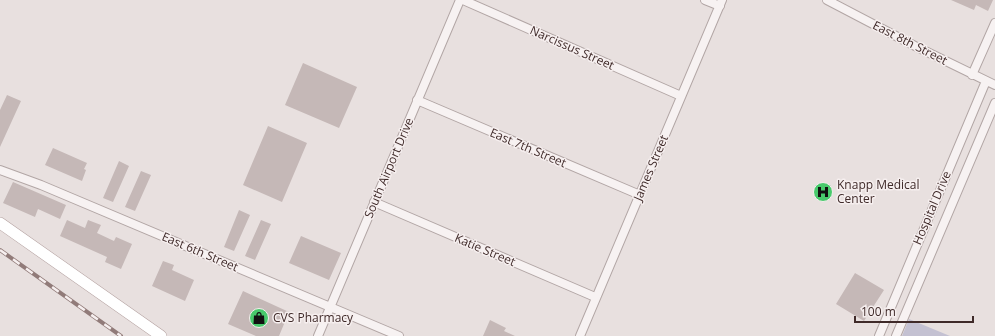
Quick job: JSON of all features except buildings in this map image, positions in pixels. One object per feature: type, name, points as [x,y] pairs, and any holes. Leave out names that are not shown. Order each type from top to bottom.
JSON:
[{"type":"main road","points":[[0,223],[161,336]]},
{"type":"street","name":"Narcissus Street","points":[[462,0],[681,96]]},
{"type":"street","name":"South Airport Drive","points":[[318,336],[417,100],[462,0]]},
{"type":"street","points":[[705,0],[721,3]]},
{"type":"street","name":"East 8th Street","points":[[827,0],[972,75],[995,85]]},
{"type":"street","name":"James Street","points":[[580,336],[595,297],[721,3]]},
{"type":"street","points":[[972,75],[995,23]]},
{"type":"street","name":"Hospital Drive","points":[[879,336],[986,81]]},
{"type":"street","name":"East 7th Street","points":[[417,100],[640,195]]},
{"type":"street","name":"Hospital Drive","points":[[896,336],[995,103]]},
{"type":"street","name":"East 6th Street","points":[[0,170],[41,185],[399,336]]},
{"type":"street","name":"Katie Street","points":[[374,202],[595,297]]},
{"type":"shaded area","points":[[909,319],[950,336],[902,336]]},
{"type":"railway","points":[[0,250],[121,336]]},
{"type":"place","name":"Knapp Medical Center","points":[[823,192]]},
{"type":"place","name":"CVS Pharmacy","points":[[259,318]]}]
